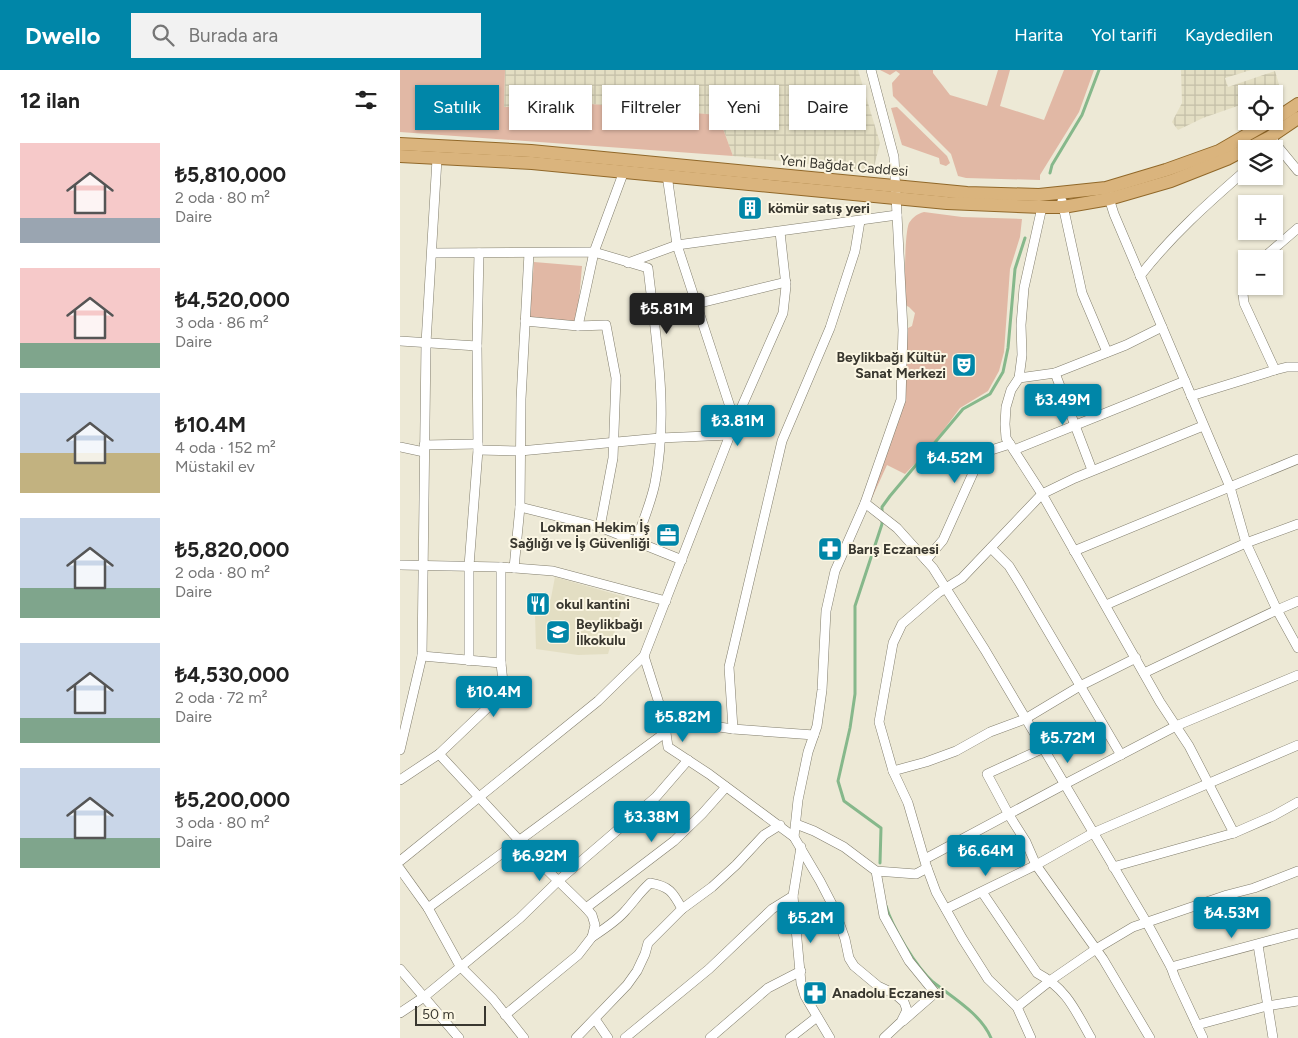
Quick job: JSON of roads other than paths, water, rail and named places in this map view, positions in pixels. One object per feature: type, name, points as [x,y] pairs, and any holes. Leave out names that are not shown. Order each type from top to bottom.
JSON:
[{"type":"main road","name":"Yeni Bağdat Caddesi","points":[[1283,114],[1298,104]]},
{"type":"main road","name":"Yeni Bağdat Caddesi","points":[[1275,140],[1298,118]]},
{"type":"main road","name":"Yeni Bağdat Caddesi","points":[[1108,193],[1219,151],[1257,130]]},
{"type":"main road","name":"Yeni Bağdat Caddesi","points":[[400,144],[531,151],[967,193],[1038,195],[1062,200]]},
{"type":"main road","name":"Yeni Bağdat Caddesi","points":[[400,156],[532,163],[967,205],[1042,207],[1062,200],[1171,181],[1238,153]]},
{"type":"street","points":[[794,837],[800,790],[808,752],[817,726],[822,690],[826,611],[835,571],[865,503],[901,400],[903,330],[894,157],[871,70]]},
{"type":"street","points":[[1283,155],[1298,171]]},
{"type":"street","points":[[400,750],[422,656],[426,343],[437,159]]},
{"type":"street","points":[[578,326],[594,252],[624,171]]},
{"type":"street","points":[[667,175],[677,246],[735,422]]},
{"type":"street","points":[[1140,276],[1196,214],[1238,177]]},
{"type":"street","points":[[1108,193],[1114,214],[1230,487],[1246,543],[1277,610],[1298,648]]},
{"type":"street","points":[[1062,200],[1082,293],[1107,352]]},
{"type":"street","points":[[1042,207],[1024,288],[1021,325],[1022,355],[1019,378],[1011,390],[1006,407],[1006,438],[1042,494],[1144,673],[1189,746],[1234,833]]},
{"type":"street","points":[[628,263],[677,246],[897,215]]},
{"type":"street","points":[[733,728],[729,667],[782,441],[830,328],[855,251],[860,220]]},
{"type":"street","points":[[1272,250],[1298,228]]},
{"type":"street","points":[[400,861],[598,701],[644,656],[735,422],[783,313],[786,282],[780,232]]},
{"type":"street","points":[[432,253],[594,252],[648,268],[660,367],[660,438],[654,484],[636,542]]},
{"type":"street","points":[[469,661],[469,566],[478,447],[477,346],[479,253]]},
{"type":"street","points":[[514,568],[520,507],[521,400],[529,253]]},
{"type":"street","points":[[696,304],[786,282]]},
{"type":"street","points":[[1243,295],[1244,303],[1275,370]]},
{"type":"street","points":[[525,321],[578,326],[606,325],[616,378],[613,458],[600,528]]},
{"type":"street","points":[[1019,378],[1056,373],[1162,327]]},
{"type":"street","points":[[400,341],[477,346]]},
{"type":"street","points":[[1191,396],[1275,370],[1298,367]]},
{"type":"street","points":[[1056,373],[1092,470]]},
{"type":"street","points":[[926,560],[943,540],[982,453],[1012,447],[1075,426],[1185,381]]},
{"type":"street","points":[[1031,1038],[1017,1007],[988,979],[936,892],[908,803],[892,771],[879,722],[893,643],[902,624],[938,593],[962,578],[1042,494],[1092,470],[1203,426]]},
{"type":"street","points":[[400,447],[478,447],[520,451],[660,438],[731,435]]},
{"type":"street","points":[[1074,551],[1298,459]]},
{"type":"street","points":[[865,503],[897,528],[933,568],[985,650],[1147,923],[1171,967],[1203,1038]]},
{"type":"street","points":[[520,507],[600,528],[682,560]]},
{"type":"street","points":[[1106,606],[1246,543],[1298,524]]},
{"type":"street","points":[[991,548],[1009,566],[1121,755]]},
{"type":"street","points":[[400,565],[501,567],[553,571],[666,601]]},
{"type":"street","points":[[400,780],[439,754],[504,692],[501,663],[501,567]]},
{"type":"street","points":[[1144,673],[1277,610],[1298,602]]},
{"type":"street","points":[[422,656],[501,663]]},
{"type":"street","points":[[644,656],[664,719],[668,747],[780,825],[794,837],[834,908],[845,939],[849,958],[854,966],[878,986],[895,994],[904,1002],[906,1010],[901,1022]]},
{"type":"street","points":[[892,771],[926,762],[956,751],[990,732],[1025,719],[1080,686],[1136,658]]},
{"type":"street","points":[[796,824],[844,847],[876,870],[916,874],[926,864],[1065,784],[1176,726],[1298,674]]},
{"type":"street","points":[[664,719],[733,728],[814,735]]},
{"type":"street","points":[[428,908],[666,732]]},
{"type":"street","points":[[946,909],[1036,865],[1093,833],[1298,745]]},
{"type":"street","points":[[1044,748],[987,774],[1026,842],[1036,865],[1096,949],[1150,1038]]},
{"type":"street","points":[[439,754],[592,915],[595,925],[592,937]]},
{"type":"street","points":[[400,1013],[424,997],[520,918],[558,881],[656,797],[688,760]]},
{"type":"street","points":[[586,908],[674,841],[726,787]]},
{"type":"street","points":[[1114,867],[1234,833],[1273,816],[1298,802]]},
{"type":"street","points":[[576,1038],[627,985],[637,971],[648,943],[682,909],[712,887],[736,865],[764,835],[780,825]]},
{"type":"street","points":[[801,847],[793,896],[801,971],[805,996],[830,1038]]},
{"type":"street","points":[[400,869],[428,908],[460,966],[493,998],[524,1038]]},
{"type":"street","points":[[876,870],[884,916],[909,961],[935,993],[884,1038]]},
{"type":"street","points":[[1017,1007],[1051,980],[1096,949],[1133,927],[1254,888],[1298,871]]},
{"type":"street","points":[[505,1015],[578,955],[592,937],[626,911],[638,894],[650,884],[660,885],[673,892],[682,909]]},
{"type":"street","points":[[982,892],[1037,973],[1051,980],[1066,995],[1091,1038]]},
{"type":"street","points":[[625,1038],[709,969],[772,909],[793,896]]},
{"type":"street","points":[[1171,967],[1298,934]]},
{"type":"street","points":[[1258,945],[1273,1038]]},
{"type":"street","points":[[400,969],[459,1038]]},
{"type":"street","points":[[710,1038],[768,988],[801,971]]},
{"type":"street","points":[[1197,1024],[1267,1006],[1298,1001]]},
{"type":"street","points":[[790,1038],[817,1017]]},
{"type":"street","points":[[595,1019],[608,1038]]},
{"type":"waterway","points":[[1050,173],[1052,165],[1082,115],[1099,70]]},
{"type":"waterway","points":[[882,513],[882,507],[890,496],[963,409],[990,394],[1003,372],[1008,348],[1015,269],[1025,238]]},
{"type":"waterway","points":[[880,863],[881,828],[844,801],[838,781],[850,728],[855,694],[855,606],[882,519]]},
{"type":"waterway","points":[[886,906],[899,935],[919,967],[933,982],[974,1014],[981,1021],[991,1038]]},
{"type":"place","name":"kömür satış yeri","points":[[750,208]]},
{"type":"place","name":"Beylikbağı Kültür Sanat Merkezi","points":[[964,365]]},
{"type":"place","name":"Lokman Hekim İş Sağlığı ve İş Güvenliği","points":[[668,535]]},
{"type":"place","name":"Barış Eczanesi","points":[[830,549]]},
{"type":"place","name":"okul kantini","points":[[538,604]]},
{"type":"place","name":"Beylikbağı İlkokulu","points":[[558,632]]},
{"type":"place","name":"Anadolu Eczanesi","points":[[815,993]]}]
